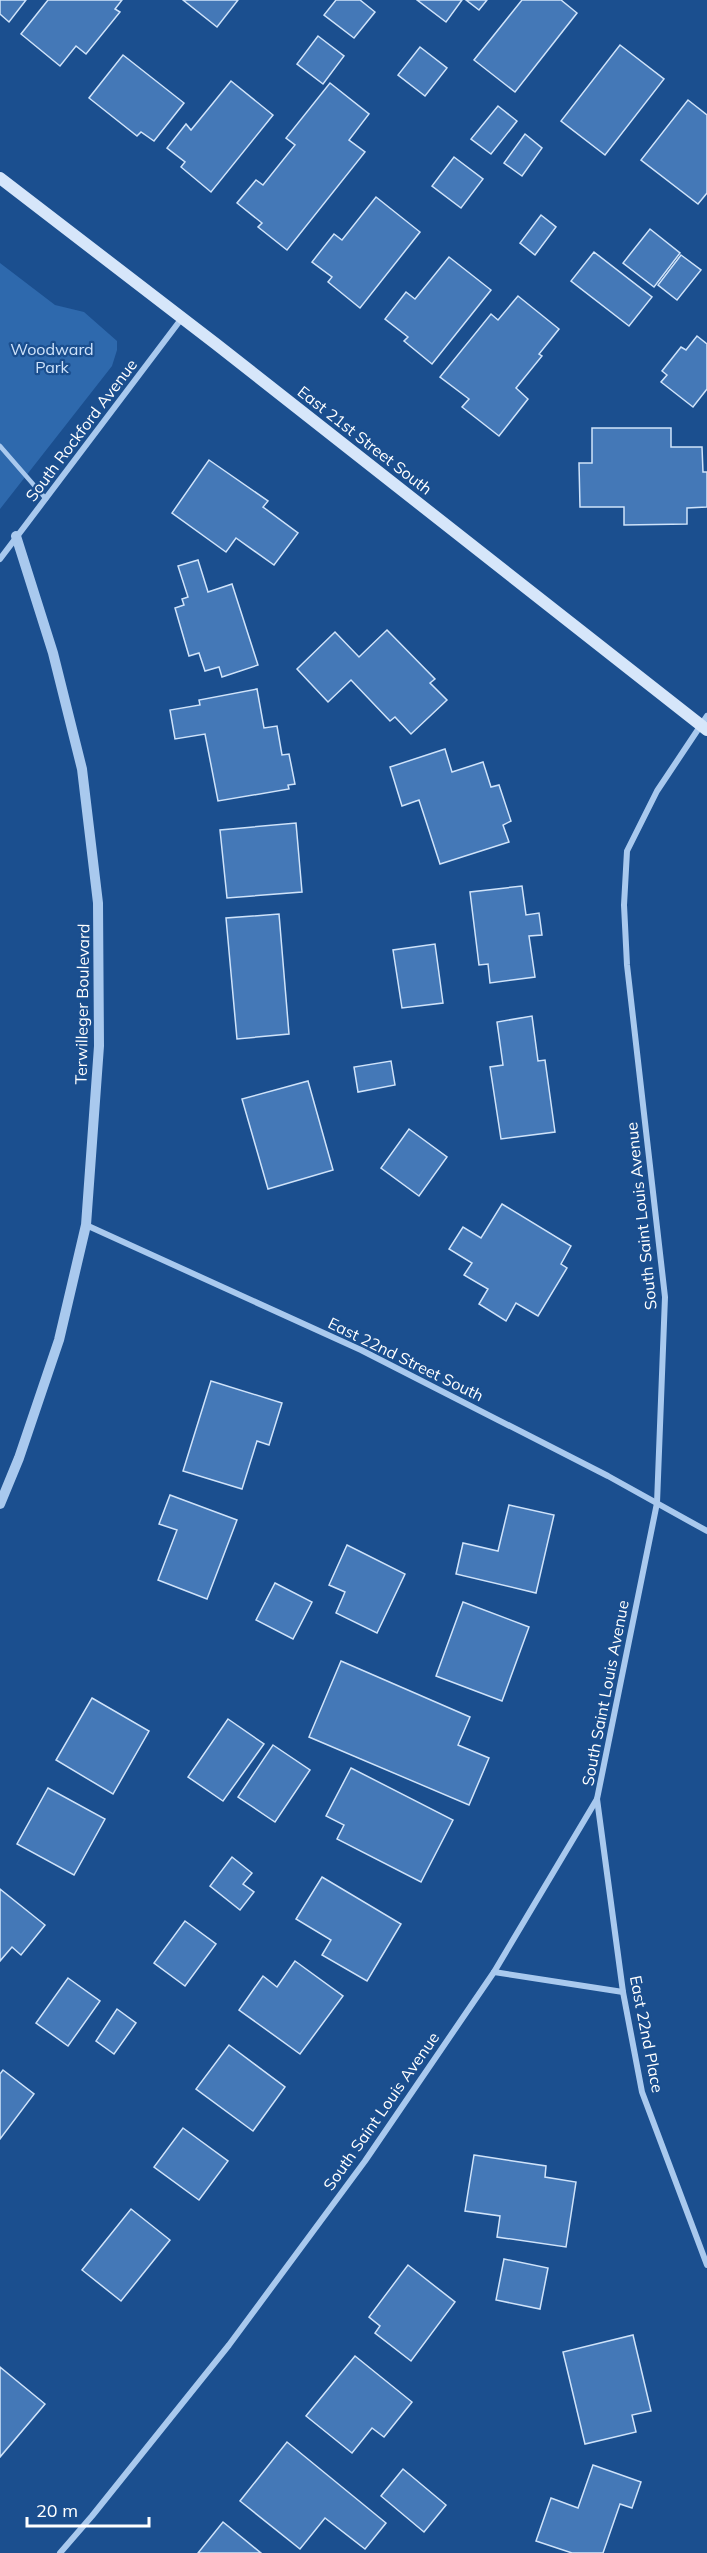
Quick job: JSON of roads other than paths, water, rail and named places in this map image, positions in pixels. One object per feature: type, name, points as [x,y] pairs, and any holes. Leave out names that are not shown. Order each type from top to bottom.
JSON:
[{"type":"main road","name":"East 21st Street South","points":[[0,178],[705,724]]},
{"type":"street","name":"South Rockford Avenue","points":[[0,559],[182,318]]},
{"type":"street","name":"Terwilleger Boulevard","points":[[0,1504],[19,1458],[59,1340],[86,1225],[99,1046],[98,903],[82,769],[53,653],[16,536]]},
{"type":"street","name":"South Saint Louis Avenue","points":[[60,2553],[229,2345],[365,2161],[494,1972],[597,1799],[657,1503],[665,1297],[627,965],[624,905],[627,851],[657,791],[705,724]]},
{"type":"street","name":"East 22nd Street South","points":[[86,1225],[361,1350],[657,1503],[707,1532]]},
{"type":"street","name":"East 22nd Place","points":[[597,1799],[623,1992],[642,2092],[707,2265]]},
{"type":"street","points":[[494,1972],[623,1992]]},
{"type":"lane","points":[[0,446],[46,499]]},
{"type":"park label","name":"Woodward Park","points":[[52,358]]}]
